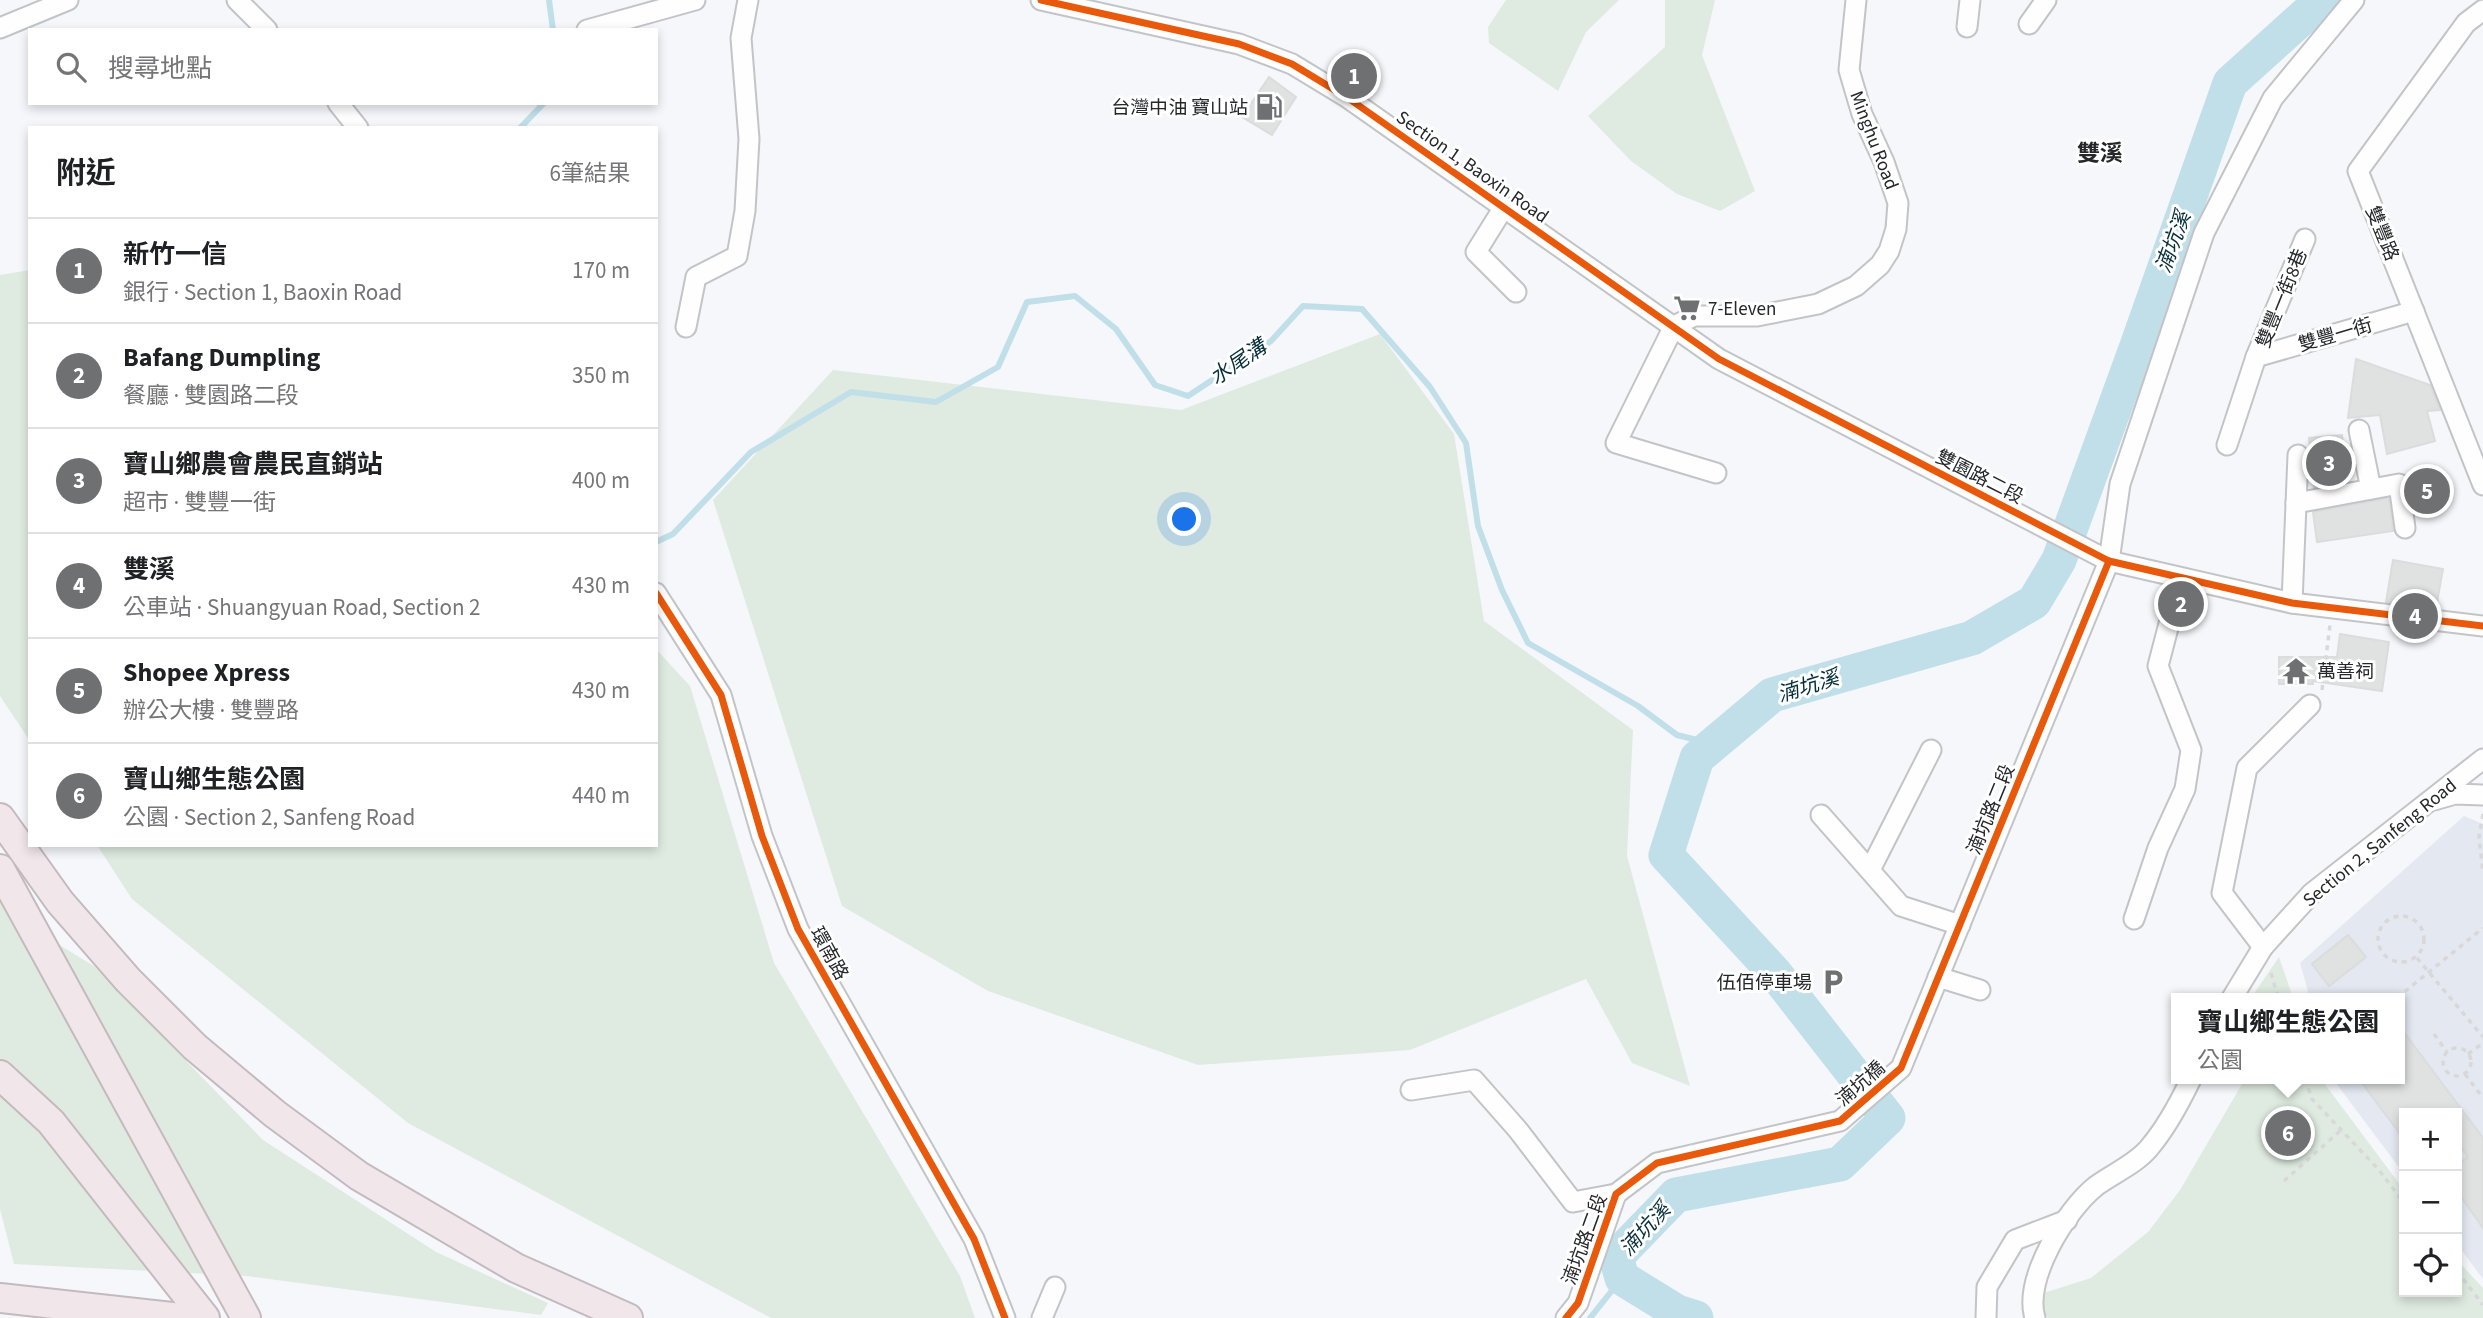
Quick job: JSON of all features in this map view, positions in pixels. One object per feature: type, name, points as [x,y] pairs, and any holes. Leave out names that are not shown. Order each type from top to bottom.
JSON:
[{"type":"highway","points":[[0,818],[60,902],[128,979],[195,1047],[275,1114],[359,1177],[516,1268],[628,1318]]},
{"type":"highway","points":[[0,869],[246,1318]]},
{"type":"highway","points":[[0,1075],[51,1122],[205,1318]]},
{"type":"highway","points":[[0,1298],[181,1318]]},
{"type":"street","points":[[0,28],[68,0]]},
{"type":"street","points":[[237,0],[265,28]]},
{"type":"street","points":[[594,28],[695,0]]},
{"type":"street","points":[[686,327],[696,277],[737,256],[745,211],[749,139],[741,38],[748,0]]},
{"type":"street","name":"Section 1, Baoxin Road","points":[[1041,0],[1240,44],[1292,64],[1348,98],[1674,326]]},
{"type":"street","name":"Minghu Road","points":[[1674,326],[1695,316],[1757,316],[1818,304],[1856,286],[1880,265],[1889,251],[1896,229],[1898,202],[1884,162],[1862,114],[1849,70],[1856,0]]},
{"type":"street","points":[[1967,27],[1970,0]]},
{"type":"street","points":[[2029,24],[2046,0]]},
{"type":"street","name":"湳坑路二段","points":[[1901,1068],[2109,561],[2120,484],[2204,233],[2273,98],[2354,0]]},
{"type":"street","name":"雙豐路","points":[[2483,10],[2466,23],[2358,170],[2483,485]]},
{"type":"street","points":[[340,105],[356,126]]},
{"type":"street","points":[[1504,207],[1476,252],[1516,292]]},
{"type":"street","name":"雙豐一街8巷","points":[[2227,446],[2256,357],[2305,239]]},
{"type":"street","name":"雙豐一街","points":[[2256,357],[2414,311]]},
{"type":"street","points":[[1674,326],[1616,443],[1716,472]]},
{"type":"street","name":"雙園路二段","points":[[1674,326],[1719,359],[2109,561],[2292,603],[2483,626]]},
{"type":"street","points":[[2358,430],[2371,489]]},
{"type":"street","points":[[2292,603],[2298,455]]},
{"type":"street","points":[[2296,503],[2399,484],[2405,528]]},
{"type":"street","points":[[2134,919],[2158,848],[2185,789],[2191,750],[2158,667],[2181,578]]},
{"type":"street","name":"環南路","points":[[658,596],[721,695],[762,836],[798,929],[974,1239],[1006,1318]]},
{"type":"street","points":[[2263,947],[2222,893],[2247,768],[2309,705]]},
{"type":"street","points":[[1870,870],[1931,750]]},
{"type":"street","name":"Section 2, Sanfeng Road","points":[[2235,993],[2263,947],[2312,892],[2483,759]]},
{"type":"street","points":[[2427,802],[2455,794],[2483,795]]},
{"type":"street","points":[[1821,815],[1901,906],[1959,925]]},
{"type":"street","points":[[1938,977],[1980,990]]},
{"type":"street","name":"湳坑橋","points":[[1840,1121],[1901,1068]]},
{"type":"street","points":[[1411,1090],[1474,1080],[1518,1130],[1573,1202],[1615,1194]]},
{"type":"street","points":[[2035,1318],[2032,1306],[2042,1260],[2067,1220],[2093,1188],[2148,1150],[2188,1084]]},
{"type":"street","name":"湳坑路二段","points":[[1566,1318],[1578,1303],[1615,1194],[1657,1163],[1840,1121]]},
{"type":"street","points":[[1986,1318],[1987,1287],[2015,1240],[2067,1220]]},
{"type":"street","points":[[1042,1318],[1055,1287]]},
{"type":"path","points":[[2309,705],[2324,689],[2332,608]]},
{"type":"path","points":[[2483,814],[2479,837],[2483,873]]},
{"type":"path","points":[[2405,916],[2418,923],[2424,944],[2416,957],[2402,962],[2382,953],[2379,930],[2390,918],[2405,916]]},
{"type":"path","points":[[2403,993],[2483,928]]},
{"type":"path","points":[[2416,957],[2483,1037]]},
{"type":"path","points":[[2434,1034],[2448,1052]]},
{"type":"path","points":[[2468,1054],[2483,1043]]},
{"type":"path","points":[[2456,1048],[2468,1054],[2471,1062],[2465,1074],[2452,1075],[2445,1069],[2443,1060],[2448,1052],[2456,1048]]},
{"type":"path","points":[[2465,1074],[2483,1098]]},
{"type":"path","points":[[2307,1084],[2312,1099],[2379,1170],[2399,1196]]},
{"type":"path","points":[[2284,1181],[2341,1130]]},
{"type":"path","points":[[2462,1278],[2483,1306]]},
{"type":"shaded area","points":[[1506,0],[1619,0],[1586,32],[1558,91],[1489,43],[1488,27]]},
{"type":"shaded area","points":[[1665,0],[1715,0],[1702,55],[1755,191],[1720,211],[1677,194],[1631,161],[1588,116],[1665,47]]},
{"type":"shaded area","points":[[28,270],[28,738],[0,696],[0,275]]},
{"type":"shaded area","points":[[1380,334],[1454,434],[1484,621],[1633,730],[1627,856],[1690,1086],[1632,1063],[1586,979],[1410,1050],[1198,1065],[988,991],[842,906],[713,500],[833,370],[1181,410]]},
{"type":"shaded area","points":[[658,651],[690,686],[774,963],[960,1276],[975,1318],[771,1318],[408,1123],[132,899],[98,847],[658,847]]},
{"type":"shaded area","points":[[2464,816],[2483,824],[2483,1279],[2462,1251],[2462,1108],[2399,1108],[2399,1167],[2337,1084],[2405,1084],[2405,993],[2309,993],[2300,963]]},
{"type":"shaded area","points":[[0,899],[10,915],[94,966],[263,1140],[436,1252],[548,1303],[541,1315],[247,1276],[14,1264],[0,1209]]},
{"type":"shaded area","points":[[2279,957],[2291,993],[2254,993]]},
{"type":"shaded area","points":[[2242,1084],[2325,1084],[2399,1183],[2399,1297],[2462,1297],[2462,1265],[2483,1288],[2483,1318],[2048,1318],[2034,1296],[2091,1278],[2148,1232],[2180,1190]]},
{"type":"building","name":"台灣中油 寶山站","points":[[1269,77],[1296,97],[1272,135],[1242,117]]},
{"type":"building","points":[[2356,359],[2430,385],[2440,410],[2427,411],[2435,441],[2387,454],[2380,415],[2348,418]]},
{"type":"building","points":[[2342,435],[2347,481],[2314,487],[2309,438]]},
{"type":"building","points":[[2389,498],[2393,531],[2317,542],[2313,512]]},
{"type":"building","points":[[2393,560],[2443,569],[2436,608],[2386,602]]},
{"type":"building","points":[[2340,634],[2389,642],[2382,691],[2313,681],[2313,684],[2279,684],[2279,657],[2337,657]]},
{"type":"building","points":[[2348,935],[2366,957],[2329,986],[2312,964]]},
{"type":"building","points":[[2405,1034],[2461,1108],[2399,1108],[2399,1132],[2363,1084],[2405,1084]]},
{"type":"building","points":[[2462,1110],[2483,1138],[2483,1228],[2462,1198],[2462,1161],[2468,1157],[2462,1148]]},
{"type":"waterway","name":"水尾溝","points":[[549,0],[553,28]]},
{"type":"waterway","name":"湳坑溪","points":[[1696,1318],[1677,1312],[1622,1278],[1616,1257],[1676,1195],[1840,1164],[1888,1118],[1774,972],[1666,855],[1697,758],[1772,695],[1972,638],[2034,602],[2059,560],[2230,83],[2322,0]]},
{"type":"waterway","name":"水尾溝","points":[[522,126],[542,105]]},
{"type":"waterway","name":"水尾溝","points":[[658,541],[673,534],[751,452],[851,392],[936,402],[998,367],[1027,302],[1075,296],[1116,329],[1155,385],[1188,396],[1271,341],[1303,306],[1362,309],[1430,387],[1466,443],[1478,526],[1502,590],[1528,643],[1638,706],[1677,735],[1713,744]]},
{"type":"waterway","points":[[1590,1318],[1622,1278]]},
{"type":"cycle path","points":[[1041,0],[1239,44],[1292,64],[1348,98],[1719,359],[2109,561],[2292,603],[2483,626]]},
{"type":"cycle path","points":[[1566,1318],[1578,1303],[1616,1194],[1657,1163],[1840,1121],[1901,1068],[2109,561]]},
{"type":"cycle path","points":[[658,596],[721,695],[762,836],[798,929],[974,1239],[1005,1318]]},
{"type":"place","name":"新竹一信","points":[[1354,76]]},
{"type":"place","name":"台灣中油 寶山站","points":[[1269,107]]},
{"type":"place","name":"7-Eleven","points":[[1687,308]]},
{"type":"place","name":"寶山鄉農會農民直銷站","points":[[2329,463]]},
{"type":"place","name":"Shopee Xpress","points":[[2427,491]]},
{"type":"place","name":"Bafang Dumpling","points":[[2181,604]]},
{"type":"place","name":"雙溪","points":[[2415,616]]},
{"type":"place","name":"萬善祠","points":[[2296,671]]},
{"type":"place","name":"伍佰停車場","points":[[1833,982]]},
{"type":"place","name":"寶山鄉生態公園","points":[[2288,1133]]},
{"type":"district","name":"雙溪","points":[[2100,153]]}]
